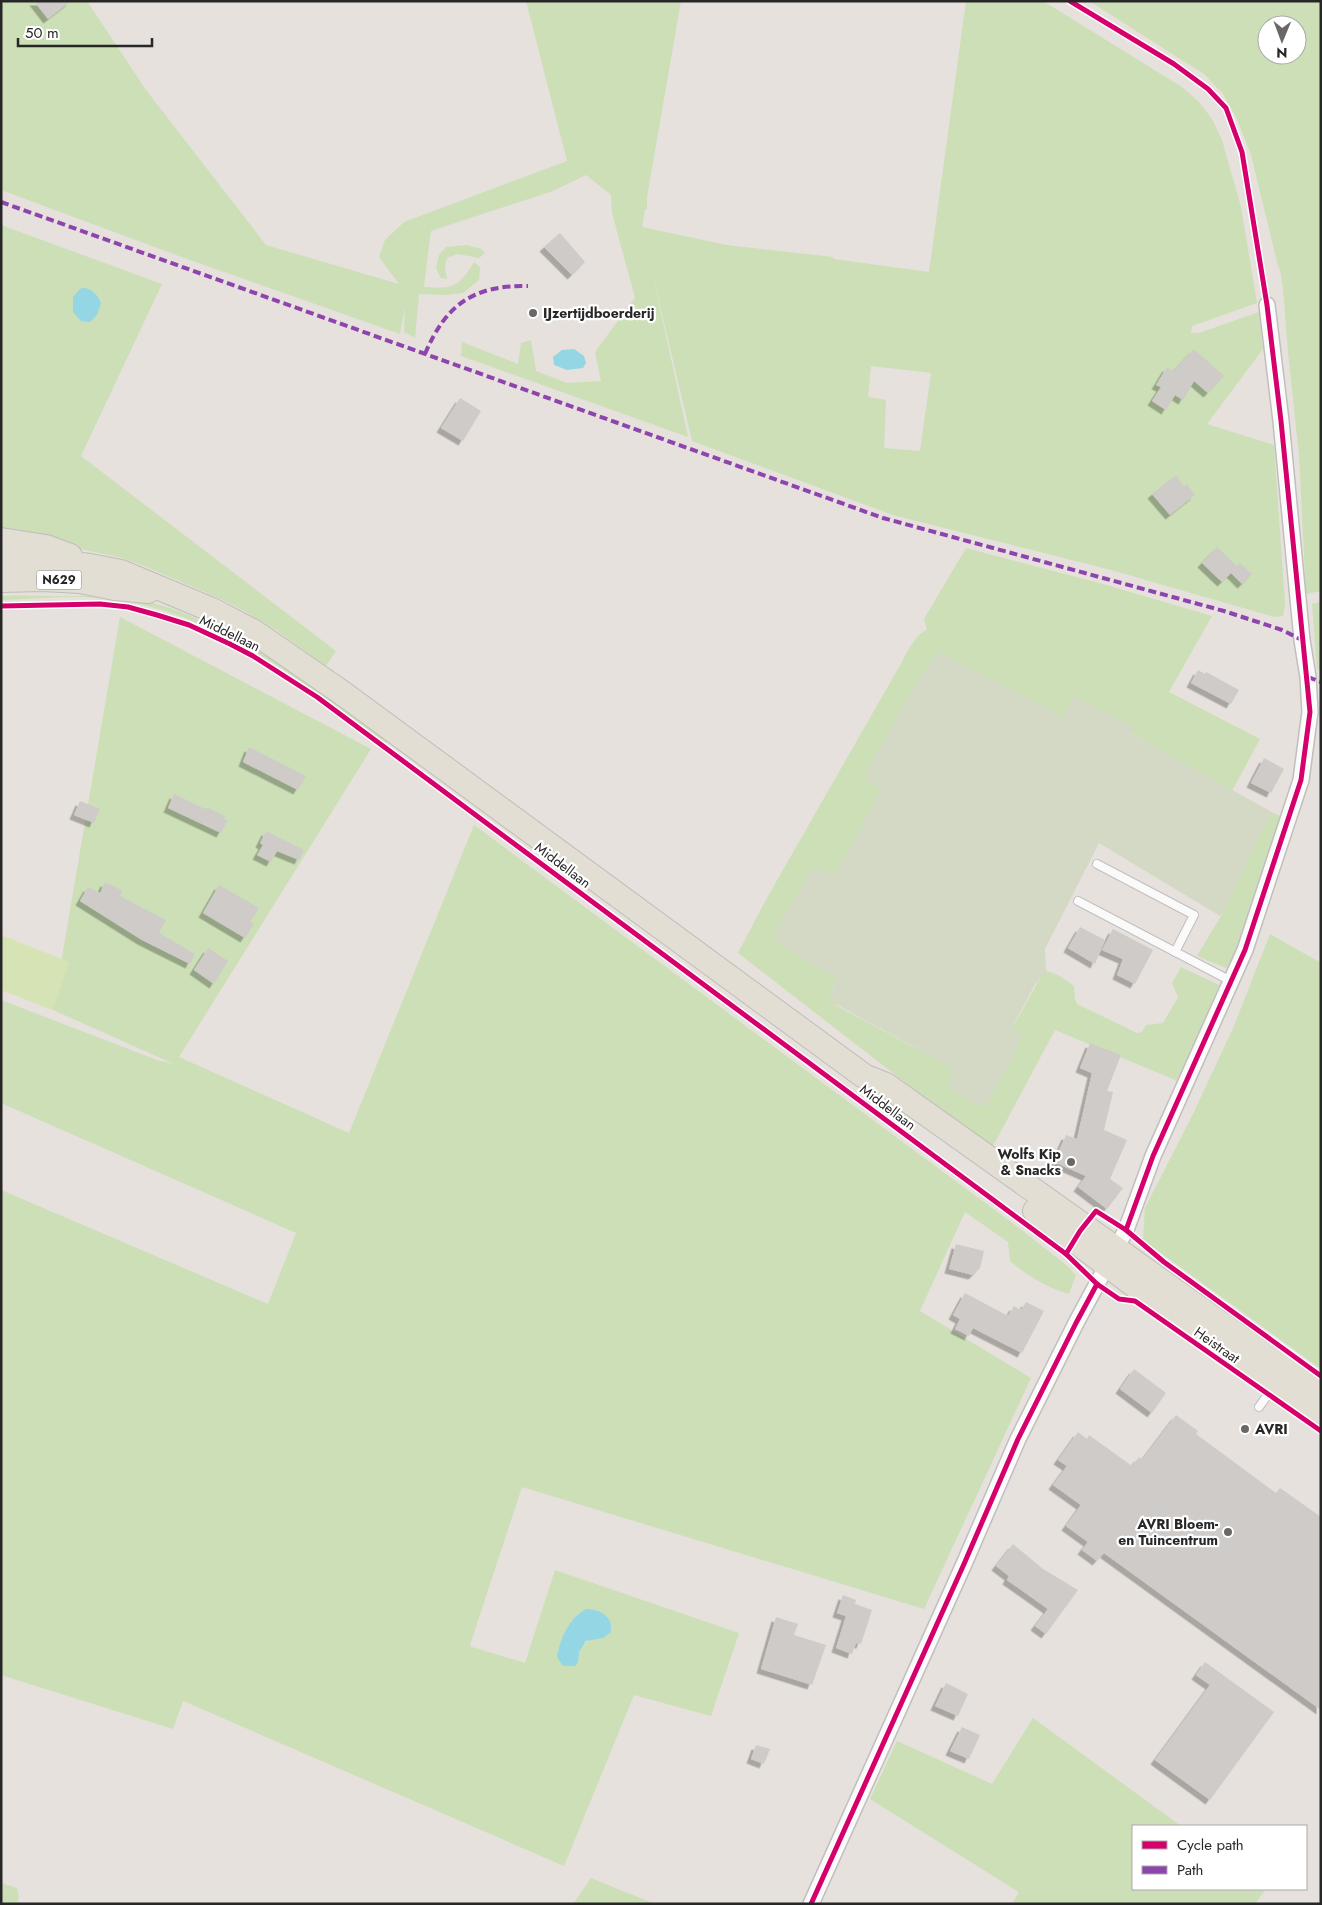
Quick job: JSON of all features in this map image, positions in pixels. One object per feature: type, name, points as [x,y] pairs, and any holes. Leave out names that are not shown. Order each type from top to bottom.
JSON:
[{"type":"main road","points":[[1,540],[54,549],[90,566]]},
{"type":"main road","name":"Middellaan","points":[[1,563],[55,562],[121,572],[165,592],[189,600],[254,632],[300,662],[864,1076],[879,1096],[1111,1257]]},
{"type":"main road","name":"Middellaan","points":[[1,580],[42,579],[165,592]]},
{"type":"main road","name":"Heistraat","points":[[1111,1257],[1280,1377],[1321,1416]]},
{"type":"main road","name":"Heistraat","points":[[1280,1377],[1321,1395]]},
{"type":"street","points":[[812,1904],[1018,1439],[1128,1224],[1153,1156],[1245,950],[1302,780],[1310,712],[1281,421],[1267,305]]},
{"type":"lane","points":[[1097,864],[1194,916],[1175,952]]},
{"type":"lane","points":[[1078,901],[1231,981]]},
{"type":"lane","points":[[1259,1407],[1280,1377]]},
{"type":"green space","points":[[1,1],[87,1],[146,90],[266,245],[399,284],[379,257],[385,240],[404,222],[567,161],[526,1],[681,1],[647,197],[647,209],[645,210],[642,227],[727,245],[833,257],[834,259],[929,272],[966,1],[1043,1],[1182,87],[1199,102],[1212,119],[1222,140],[1241,207],[1257,303],[1192,326],[1191,333],[1199,333],[1259,312],[1263,349],[1207,424],[1274,445],[1285,604],[1283,616],[1275,617],[1111,570],[893,515],[692,441],[652,271],[688,437],[461,356],[462,342],[518,364],[521,343],[531,340],[536,371],[567,383],[601,381],[595,352],[635,298],[612,213],[611,195],[586,175],[553,191],[431,231],[424,287],[442,288],[454,285],[464,277],[474,262],[480,267],[479,280],[463,293],[446,295],[419,294],[415,338],[404,332],[405,307],[400,334],[187,259],[1,190]],"holes":[[[871,366],[931,373],[920,451],[884,448],[886,400],[868,397]]]},
{"type":"green space","points":[[1089,1],[1321,1],[1321,591],[1306,594],[1299,456],[1280,269],[1251,155],[1237,119],[1223,94],[1204,74]]},
{"type":"green space","points":[[1,225],[162,284],[81,456],[336,651],[326,666],[277,631],[246,612],[221,599],[144,566],[122,558],[1,532]]},
{"type":"green space","points":[[467,245],[481,249],[485,253],[479,258],[458,254],[447,258],[445,267],[447,279],[441,278],[436,268],[439,255],[446,247]]},
{"type":"green space","points":[[966,548],[1103,584],[1212,616],[1169,692],[1260,739],[1232,791],[1130,733],[1133,727],[1074,696],[1063,718],[939,652],[921,675],[868,770],[865,779],[878,787],[880,791],[846,857],[834,874],[826,872],[779,926],[774,939],[836,977],[831,991],[837,1006],[949,1066],[952,1072],[948,1083],[969,1100],[983,1106],[988,1102],[1022,1038],[1022,1036],[1014,1031],[1013,1027],[1044,971],[1056,974],[1074,986],[1077,1004],[1137,1033],[1142,1032],[1146,1025],[1163,1023],[1178,997],[1172,983],[1181,967],[1219,985],[1180,1082],[1055,1030],[993,1146],[956,1122],[738,953],[768,896],[911,646],[922,632],[927,630],[924,619]]},
{"type":"green space","points":[[1,596],[122,597],[142,600],[176,610],[241,640],[271,658],[331,698],[388,740],[386,744],[325,698],[261,656],[193,621],[157,609],[105,598],[75,597],[1,600]]},
{"type":"green space","points":[[1321,602],[1321,670],[1317,669],[1312,604]]},
{"type":"green space","points":[[120,617],[371,749],[179,1057],[349,1133],[474,825],[1019,1228],[1076,1275],[1069,1294],[1038,1281],[1010,1261],[1008,1242],[965,1212],[920,1311],[1031,1378],[924,1609],[522,1487],[470,1645],[472,1647],[525,1663],[555,1570],[739,1633],[711,1716],[634,1695],[564,1866],[183,1701],[173,1729],[1,1675],[1,1190],[268,1304],[296,1233],[1,1103],[1,1000],[157,1060],[174,1064],[53,1010]],"holes":[[[590,1609],[608,1618],[612,1629],[584,1644],[578,1662],[558,1650],[572,1621]]]},
{"type":"green space","points":[[939,652],[1063,717],[1074,696],[1134,727],[1131,734],[1272,812],[1220,916],[1099,843],[1045,949],[1046,971],[1034,986],[1013,1026],[1014,1031],[1018,1031],[1022,1038],[988,1102],[983,1106],[977,1105],[949,1088],[948,1083],[952,1072],[949,1066],[830,1001],[829,998],[836,977],[774,939],[779,926],[812,868],[834,874],[846,857],[880,791],[878,787],[865,779],[868,770],[921,675]]},
{"type":"green space","points":[[1272,812],[1282,817],[1231,964],[1226,968],[1197,956],[1224,911]]},
{"type":"green space","points":[[1270,934],[1321,963],[1321,1369],[1143,1240],[1145,1208],[1193,1114],[1234,1026]]},
{"type":"green space","points":[[1,935],[69,962],[53,1010],[1,990]]},
{"type":"green space","points":[[1033,1718],[1180,1825],[1132,1825],[1132,1890],[1265,1890],[1255,1904],[1012,1904],[1019,1892],[870,1799],[897,1741],[992,1784]]},
{"type":"green space","points":[[591,1878],[655,1904],[573,1904]]},
{"type":"green space","points":[[1,1883],[17,1888],[19,1897],[17,1904],[1,1904]]},
{"type":"water","points":[[81,288],[93,292],[101,303],[97,315],[90,322],[81,321],[73,312],[73,297]]},
{"type":"water","points":[[574,349],[584,356],[586,363],[583,368],[567,370],[554,365],[553,357],[562,350]]},
{"type":"water","points":[[586,1609],[596,1610],[605,1615],[610,1622],[611,1632],[603,1638],[586,1641],[579,1652],[578,1662],[575,1666],[563,1666],[557,1657],[560,1643],[570,1623]]},
{"type":"building","points":[[34,1],[71,1],[48,19]]},
{"type":"building","points":[[560,233],[585,262],[572,275],[544,247]]},
{"type":"building","points":[[1194,349],[1224,376],[1208,393],[1194,381],[1183,400],[1175,395],[1166,410],[1152,401],[1161,387],[1156,385],[1167,367],[1173,371]]},
{"type":"building","points":[[460,398],[481,411],[463,441],[441,428]]},
{"type":"building","points":[[1176,475],[1184,486],[1187,484],[1195,495],[1170,515],[1152,494]]},
{"type":"building","points":[[1217,547],[1237,566],[1240,563],[1252,574],[1242,584],[1231,573],[1222,582],[1202,563]]},
{"type":"building","points":[[1198,670],[1205,674],[1206,672],[1239,690],[1231,704],[1191,683]]},
{"type":"building","points":[[249,747],[306,776],[298,790],[243,762]]},
{"type":"building","points":[[1264,758],[1284,769],[1271,793],[1251,783]]},
{"type":"building","points":[[174,794],[225,816],[224,819],[228,820],[221,833],[168,808]]},
{"type":"building","points":[[80,801],[100,809],[94,823],[74,815]]},
{"type":"building","points":[[266,831],[304,850],[299,860],[277,851],[271,862],[257,855],[263,845],[260,843]]},
{"type":"building","points":[[105,882],[123,891],[120,896],[166,920],[159,933],[195,954],[190,964],[142,940],[80,901],[88,887],[100,893]]},
{"type":"building","points":[[219,885],[259,908],[250,922],[254,924],[245,938],[203,913]]},
{"type":"building","points":[[1080,927],[1105,940],[1095,964],[1068,948]]},
{"type":"building","points":[[1113,929],[1153,950],[1135,984],[1117,975],[1123,959],[1102,950]]},
{"type":"building","points":[[208,948],[228,961],[214,984],[194,970]]},
{"type":"building","points":[[1090,1043],[1121,1055],[1107,1091],[1113,1092],[1104,1130],[1127,1140],[1110,1179],[1123,1188],[1107,1209],[1078,1187],[1086,1176],[1054,1162],[1066,1135],[1077,1139],[1092,1073],[1080,1068]]},
{"type":"building","points":[[956,1244],[984,1251],[980,1268],[973,1275],[949,1269]]},
{"type":"building","points":[[965,1293],[1008,1316],[1014,1306],[1021,1310],[1026,1302],[1044,1311],[1022,1353],[973,1328],[969,1336],[955,1329],[960,1319],[953,1315]]},
{"type":"building","points":[[1134,1369],[1166,1393],[1152,1413],[1120,1389]]},
{"type":"building","points":[[1176,1415],[1198,1431],[1196,1434],[1276,1493],[1280,1488],[1321,1517],[1321,1710],[1104,1553],[1097,1561],[1082,1550],[1088,1542],[1066,1526],[1081,1505],[1053,1485],[1067,1466],[1058,1460],[1078,1432],[1087,1439],[1089,1435],[1132,1466],[1139,1457],[1142,1460]]},
{"type":"building","points":[[1013,1544],[1043,1569],[1078,1590],[1046,1634],[1035,1626],[1048,1609],[1007,1580],[1009,1576],[996,1566]]},
{"type":"building","points":[[843,1595],[856,1600],[855,1604],[872,1610],[861,1644],[856,1643],[852,1654],[836,1648],[846,1616],[837,1613]]},
{"type":"building","points":[[776,1617],[798,1624],[794,1635],[826,1645],[812,1685],[761,1669]]},
{"type":"building","points":[[1205,1662],[1274,1712],[1210,1800],[1155,1760],[1210,1685],[1196,1675]]},
{"type":"building","points":[[946,1683],[968,1694],[958,1716],[935,1706]]},
{"type":"building","points":[[962,1727],[980,1735],[969,1759],[950,1751]]},
{"type":"building","points":[[756,1745],[770,1749],[764,1764],[751,1759]]},
{"type":"marked path","points":[[1,202],[883,518],[1224,611],[1282,630],[1302,640]]},
{"type":"marked path","points":[[425,354],[442,322],[464,301],[492,289],[528,286]]},
{"type":"marked path","points":[[1308,677],[1321,682]]},
{"type":"cycle path","points":[[1070,1],[1174,64],[1208,89],[1226,108],[1242,152],[1267,305],[1281,421],[1310,712],[1301,780],[1245,950],[1153,1156],[1126,1230]]},
{"type":"cycle path","points":[[1,606],[100,604],[128,607],[189,625],[253,656],[317,697],[1066,1254],[1097,1284],[1119,1299],[1135,1301],[1321,1431]]},
{"type":"cycle path","points":[[1066,1254],[1080,1231],[1096,1211],[1126,1230],[1164,1262],[1321,1376]]},
{"type":"cycle path","points":[[811,1904],[964,1564],[1018,1439],[1097,1284]]},
{"type":"place","name":"IJzertijdboerderij","points":[[533,313]]},
{"type":"place","name":"Wolfs Kip & Snacks","points":[[1071,1162]]},
{"type":"place","name":"AVRI","points":[[1245,1429]]},
{"type":"place","name":"AVRI Bloem- en Tuincentrum","points":[[1228,1532]]}]
